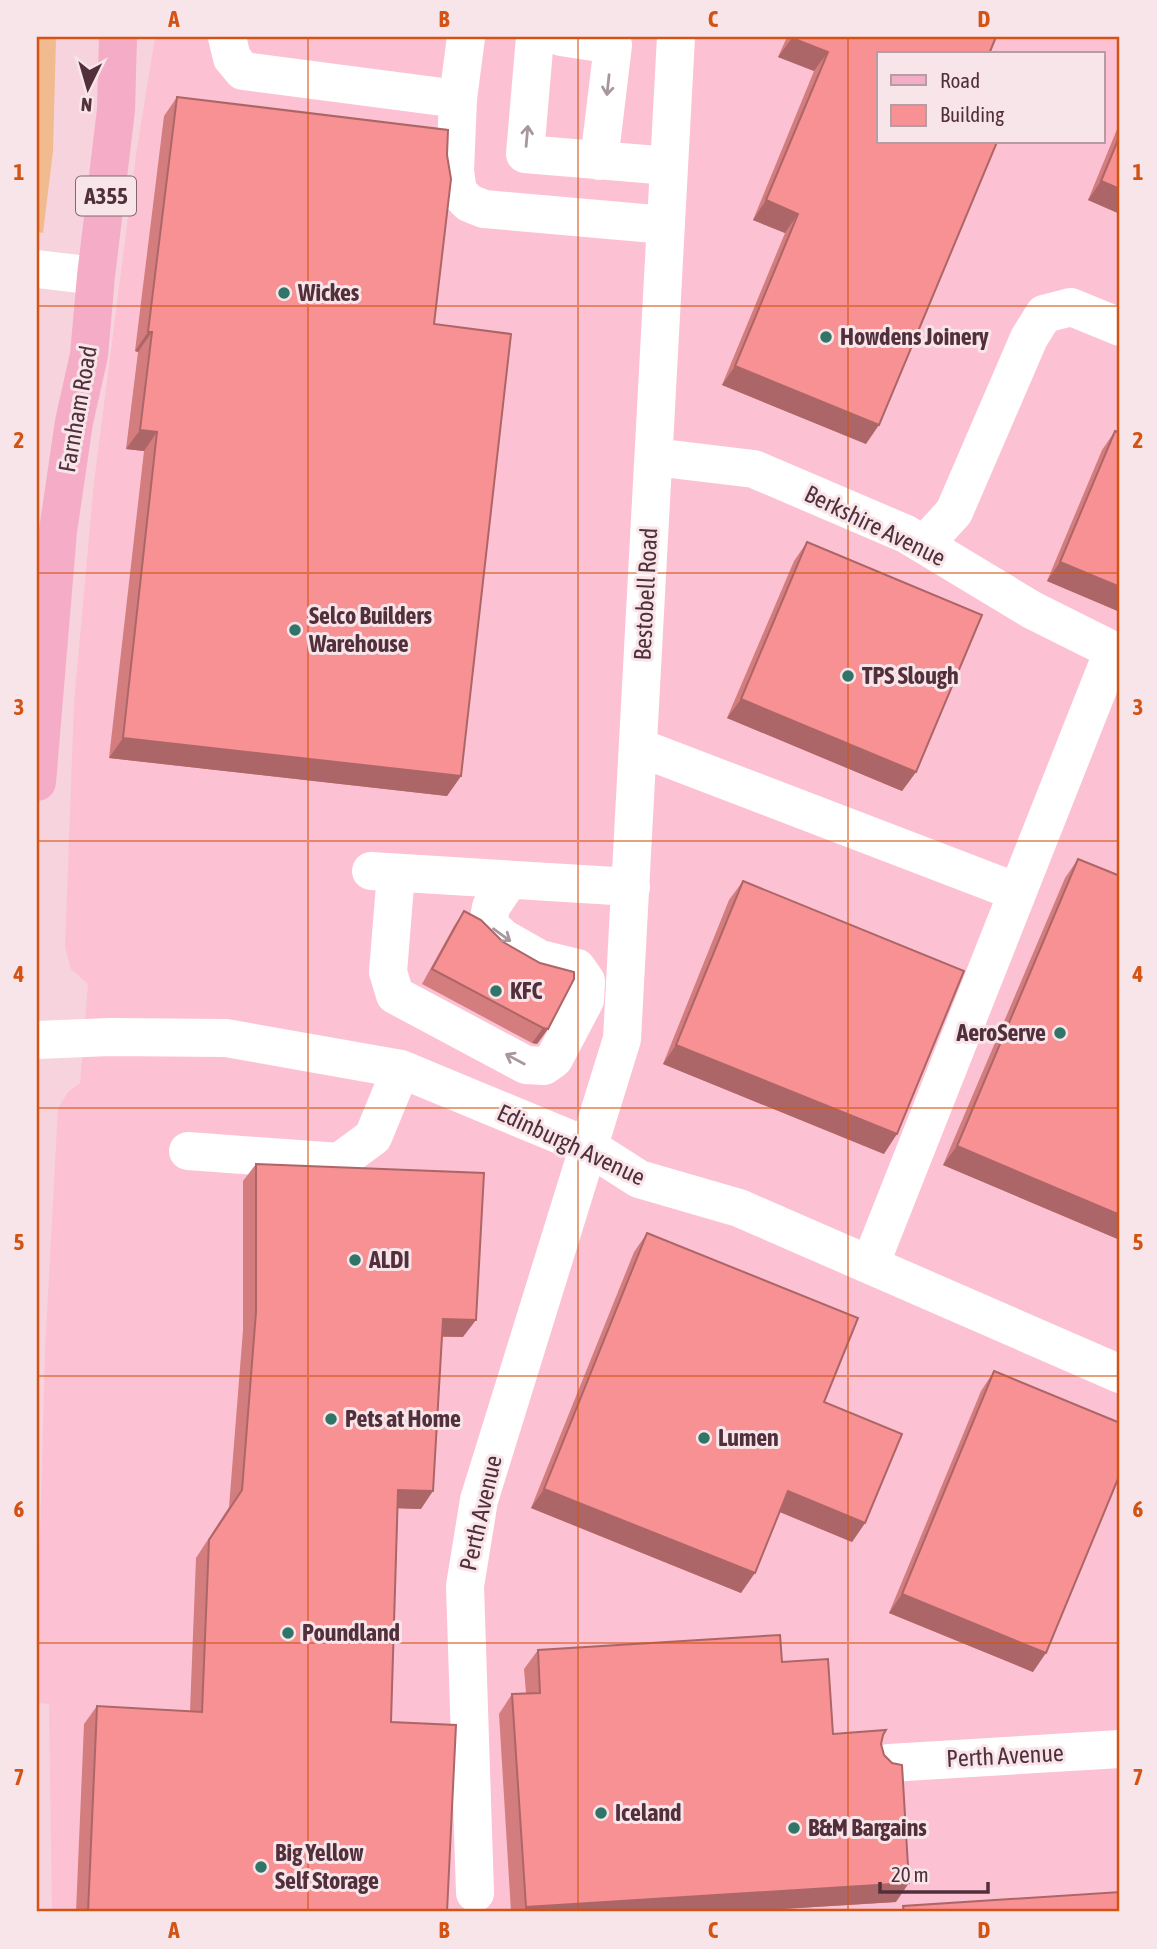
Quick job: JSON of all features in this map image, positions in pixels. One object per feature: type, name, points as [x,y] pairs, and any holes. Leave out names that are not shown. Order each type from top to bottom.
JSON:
[{"type":"main road","name":"Farnham Road","points":[[37,782],[48,531],[89,355],[116,110],[118,37]]},
{"type":"street","points":[[227,37],[232,58],[243,71],[458,99]]},
{"type":"street","points":[[466,37],[458,99],[455,171],[458,191],[469,203],[484,209],[666,225]]},
{"type":"street","points":[[536,37],[525,154],[669,166]]},
{"type":"street","points":[[561,37],[613,41],[600,160]]},
{"type":"street","name":"Bestobell Road","points":[[589,1147],[622,1039],[676,37]]},
{"type":"street","points":[[37,269],[96,276]]},
{"type":"street","points":[[924,545],[954,512],[1029,338],[1044,314],[1071,307],[1120,327]]},
{"type":"street","name":"Berkshire Avenue","points":[[654,457],[754,469],[906,534],[1032,610],[1117,653]]},
{"type":"street","points":[[870,1265],[1017,892],[1117,653]]},
{"type":"street","points":[[638,747],[1017,892]]},
{"type":"street","points":[[509,880],[491,907],[488,924],[503,938],[540,959],[577,968],[586,981],[585,1000],[554,1059],[544,1066],[526,1065],[395,995],[388,972],[383,872],[631,887]]},
{"type":"street","name":"Edinburgh Avenue","points":[[37,1040],[110,1037],[226,1038],[401,1069],[589,1147],[639,1179],[739,1208],[1120,1374]]},
{"type":"street","points":[[188,1151],[339,1162],[373,1137],[401,1069]]},
{"type":"street","name":"Perth Avenue","points":[[475,1893],[465,1586],[479,1500],[589,1147]]},
{"type":"street","name":"Perth Avenue","points":[[889,1763],[1120,1749]]},
{"type":"shaded area","points":[[37,37],[56,37],[53,151],[43,233],[37,232]]},
{"type":"shaded area","points":[[155,37],[1120,37],[1120,1912],[52,1912],[49,1704],[37,1703],[45,1350],[58,1108],[68,1092],[80,1083],[88,984],[71,969],[65,947],[74,703],[94,482],[136,155]]},
{"type":"building","points":[[996,37],[990,52],[877,52],[877,144],[996,144],[879,425],[735,366],[798,214],[766,200],[828,52],[792,38]]},
{"type":"building","points":[[177,97],[448,130],[447,155],[451,179],[434,324],[511,334],[461,776],[123,738],[157,432],[140,430],[152,332],[148,332]]},
{"type":"building","points":[[1120,135],[1120,189],[1101,181]]},
{"type":"building","points":[[1115,431],[1120,433],[1120,587],[1060,562]]},
{"type":"building","name":"TPS Slough","points":[[807,542],[982,615],[916,772],[741,699]]},
{"type":"building","name":"AeroServe","points":[[1078,859],[1120,876],[1120,1215],[957,1146]]},
{"type":"building","points":[[743,881],[964,971],[897,1134],[676,1045]]},
{"type":"building","name":"KFC","points":[[464,911],[481,920],[503,942],[540,963],[574,972],[574,979],[548,1029],[432,969]]},
{"type":"building","points":[[256,1164],[484,1173],[476,1320],[443,1319],[433,1491],[398,1490],[391,1722],[456,1725],[447,1912],[88,1912],[97,1706],[202,1712],[209,1540],[242,1490],[256,1312]]},
{"type":"building","name":"Lumen","points":[[647,1233],[858,1318],[824,1402],[902,1434],[865,1523],[788,1491],[755,1573],[544,1489]]},
{"type":"building","points":[[994,1371],[1120,1423],[1120,1474],[1046,1653],[902,1594]]},
{"type":"building","points":[[780,1635],[782,1662],[828,1659],[833,1734],[886,1730],[881,1744],[884,1755],[892,1763],[902,1765],[909,1883],[526,1907],[512,1694],[540,1693],[538,1650]]},
{"type":"building","points":[[1120,1892],[1120,1912],[904,1912],[903,1906]]},
{"type":"place","name":"Wickes","points":[[284,293]]},
{"type":"place","name":"Howdens Joinery","points":[[826,337]]},
{"type":"place","name":"Selco Builders Warehouse","points":[[295,630]]},
{"type":"place","name":"TPS Slough","points":[[848,676]]},
{"type":"place","name":"KFC","points":[[496,991]]},
{"type":"place","name":"AeroServe","points":[[1060,1033]]},
{"type":"place","name":"ALDI","points":[[355,1260]]},
{"type":"place","name":"Pets at Home","points":[[331,1419]]},
{"type":"place","name":"Lumen","points":[[704,1438]]},
{"type":"place","name":"Poundland","points":[[288,1633]]},
{"type":"place","name":"Iceland","points":[[601,1813]]},
{"type":"place","name":"B&M Bargains","points":[[794,1828]]},
{"type":"place","name":"Big Yellow Self Storage","points":[[261,1867]]}]
